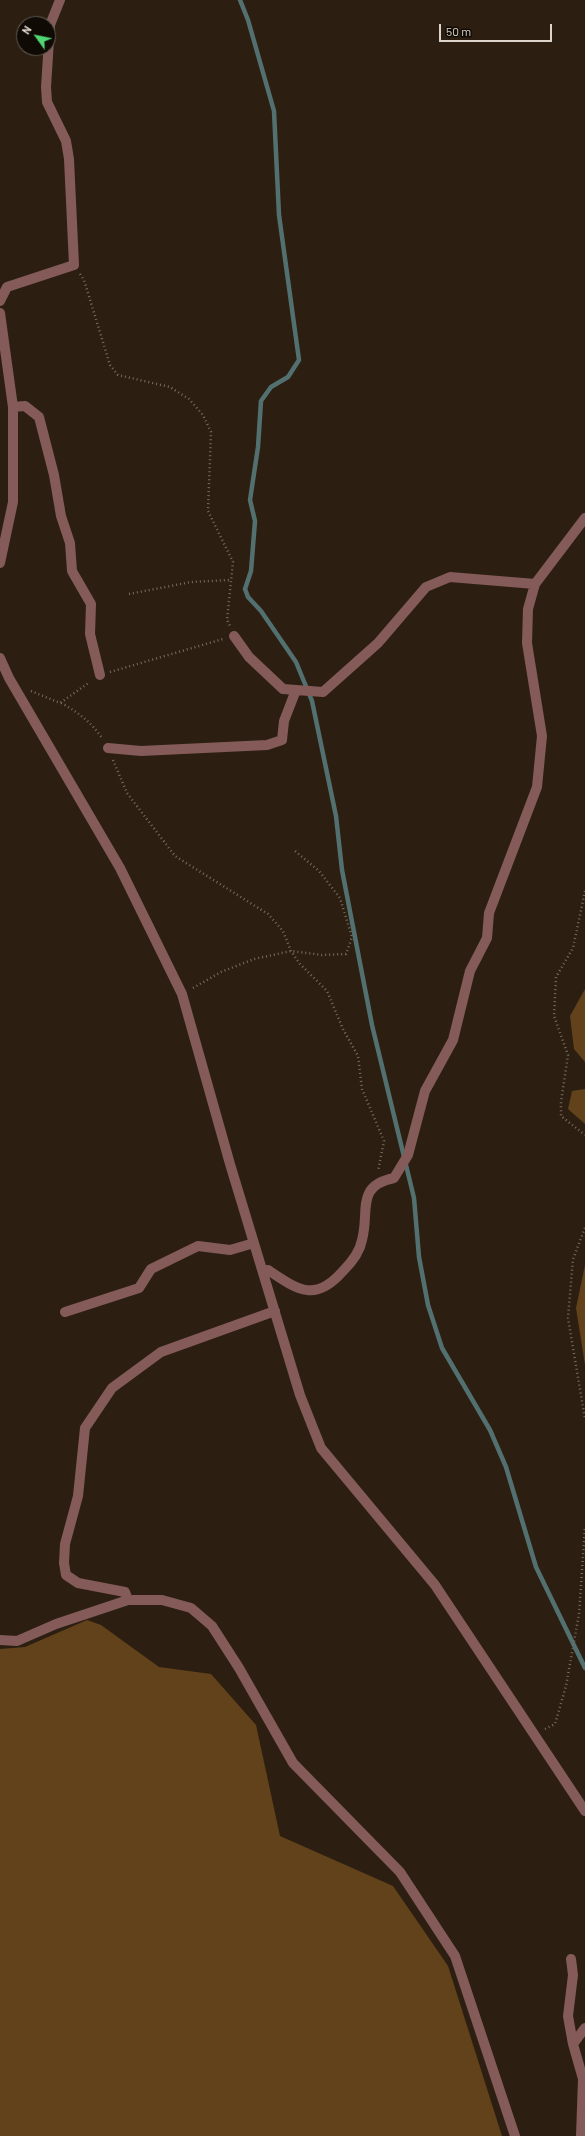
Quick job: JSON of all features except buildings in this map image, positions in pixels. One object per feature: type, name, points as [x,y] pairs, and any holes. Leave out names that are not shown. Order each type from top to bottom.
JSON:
[{"type":"street","points":[[0,301],[7,287],[74,265],[69,159],[66,141],[47,102],[46,87],[50,25],[60,0]]},
{"type":"street","points":[[0,313],[13,407],[14,502],[0,563]]},
{"type":"street","points":[[13,407],[25,406],[39,417],[54,475],[61,516],[70,543],[72,571],[90,604],[90,634],[100,675]]},
{"type":"street","points":[[263,1271],[268,1270],[296,1288],[313,1291],[332,1284],[351,1262],[362,1241],[365,1202],[372,1188],[381,1181],[394,1178],[408,1155],[425,1091],[453,1040],[470,971],[487,938],[489,912],[537,787],[542,736],[527,643],[528,609],[535,584],[585,518]]},
{"type":"street","points":[[234,636],[249,657],[284,689],[323,692],[378,643],[426,587],[450,577],[535,584]]},
{"type":"street","points":[[0,658],[8,678],[120,868],[182,994],[254,1243],[300,1395],[321,1448],[436,1585],[536,1734],[585,1811]]},
{"type":"street","points":[[108,748],[141,751],[266,745],[282,740],[284,721],[296,690]]},
{"type":"street","points":[[65,1312],[139,1288],[151,1269],[198,1246],[230,1250],[254,1243]]},
{"type":"street","points":[[128,1600],[125,1592],[78,1583],[66,1575],[64,1563],[65,1544],[78,1496],[85,1428],[112,1388],[161,1352],[275,1311]]},
{"type":"street","points":[[0,1640],[17,1641],[56,1624],[128,1600],[162,1600],[191,1608],[212,1626],[239,1668],[293,1764],[400,1872],[455,1956],[515,2136]]},
{"type":"street","points":[[572,1959],[573,1975],[568,2016],[582,2079],[581,2136]]},
{"type":"street","points":[[573,2044],[585,2028]]},
{"type":"path","points":[[60,703],[100,675],[234,636],[227,620],[233,562],[208,511],[211,432],[203,415],[189,398],[170,387],[118,375],[110,365],[84,280],[74,265]]},
{"type":"path","points":[[129,594],[191,582],[231,580]]},
{"type":"path","points":[[26,688],[75,710],[93,725],[108,748],[127,793],[175,856],[268,914],[283,931],[291,951],[300,964],[328,991],[343,1029],[358,1056],[362,1089],[384,1141],[378,1171],[381,1181]]},
{"type":"path","points":[[182,994],[221,972],[254,959],[291,951],[322,955],[346,954],[352,937],[340,898],[319,871],[295,851]]},
{"type":"path","points":[[585,892],[573,948],[556,977],[554,1016],[568,1055],[561,1102],[561,1116],[585,1136]]},
{"type":"path","points":[[585,1228],[573,1259],[568,1318],[585,1419]]},
{"type":"path","points":[[536,1734],[555,1724],[566,1686],[579,1614],[585,1527]]},
{"type":"shaded area","points":[[585,989],[585,1062],[574,1049],[570,1016]]},
{"type":"shaded area","points":[[585,1089],[585,1124],[568,1109],[572,1091]]},
{"type":"shaded area","points":[[585,1265],[585,1365],[576,1308]]},
{"type":"shaded area","points":[[87,1620],[101,1625],[159,1667],[211,1674],[256,1725],[280,1836],[393,1886],[448,1966],[502,2136],[0,2136],[0,1649],[25,1647]]},
{"type":"waterway","points":[[240,0],[248,20],[274,111],[279,215],[299,360],[288,377],[271,387],[261,401],[258,447],[250,500],[255,521],[251,571],[245,589],[248,597],[261,611],[296,662],[312,701],[336,816],[342,870],[372,1025],[414,1198],[419,1257],[428,1305],[442,1348],[490,1430],[506,1467],[536,1567],[585,1668]]}]
